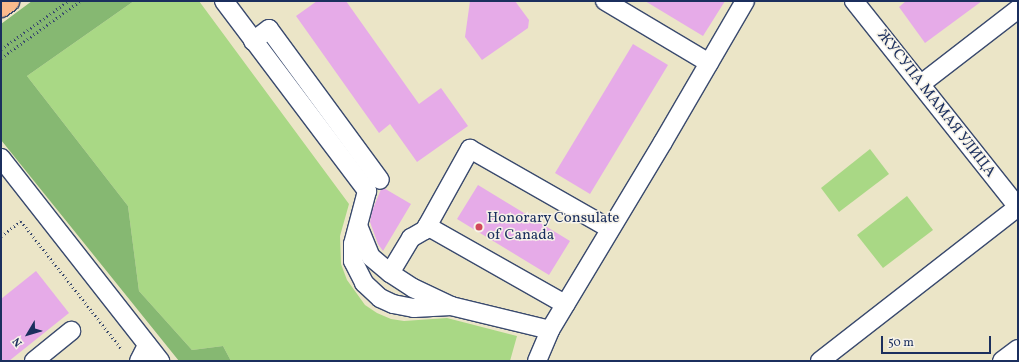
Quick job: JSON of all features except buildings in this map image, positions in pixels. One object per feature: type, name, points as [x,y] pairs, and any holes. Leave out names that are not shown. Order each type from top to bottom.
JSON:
[{"type":"main road","points":[[1,6],[8,1]]},
{"type":"street","points":[[224,1],[367,191],[361,211],[359,228],[353,244],[353,261],[364,283],[386,302],[414,308],[450,306]]},
{"type":"street","points":[[605,1],[709,63]]},
{"type":"street","points":[[537,361],[550,330],[565,304],[745,1]]},
{"type":"street","name":"ЖУСУПА МАМАЯ УЛИЦА","points":[[854,1],[1018,207]]},
{"type":"street","points":[[921,84],[1018,10]]},
{"type":"street","points":[[253,41],[269,29],[380,180]]},
{"type":"street","points":[[389,273],[411,238],[425,230],[470,149],[610,229]]},
{"type":"street","points":[[1,158],[160,361]]},
{"type":"street","points":[[820,361],[1018,207]]},
{"type":"street","points":[[427,226],[565,304]]},
{"type":"street","points":[[359,228],[371,257],[389,273],[450,306],[550,330]]},
{"type":"street","points":[[364,283],[369,272],[389,273]]},
{"type":"street","points":[[386,302],[397,292],[389,273]]},
{"type":"street","points":[[34,361],[71,331]]},
{"type":"street","points":[[139,361],[147,345]]},
{"type":"street","points":[[1002,361],[1018,349]]},
{"type":"path","points":[[1,49],[68,1]]},
{"type":"path","points":[[1,58],[80,1]]},
{"type":"path","points":[[1,236],[21,221],[121,348]]},
{"type":"green space","points":[[32,1],[134,1],[27,76],[128,206],[139,291],[192,350],[223,346],[231,361],[179,361],[1,140],[1,24]]},
{"type":"green space","points":[[134,1],[199,1],[349,204],[340,236],[341,264],[347,280],[365,305],[377,313],[391,319],[404,321],[447,318],[517,336],[510,361],[231,361],[223,346],[192,350],[139,291],[128,206],[27,76]]},
{"type":"green space","points":[[870,149],[889,174],[839,212],[821,188]]},
{"type":"green space","points":[[907,196],[933,230],[883,268],[857,235]]},
{"type":"place","name":"Honorary Consulate of Canada","points":[[479,227]]}]
